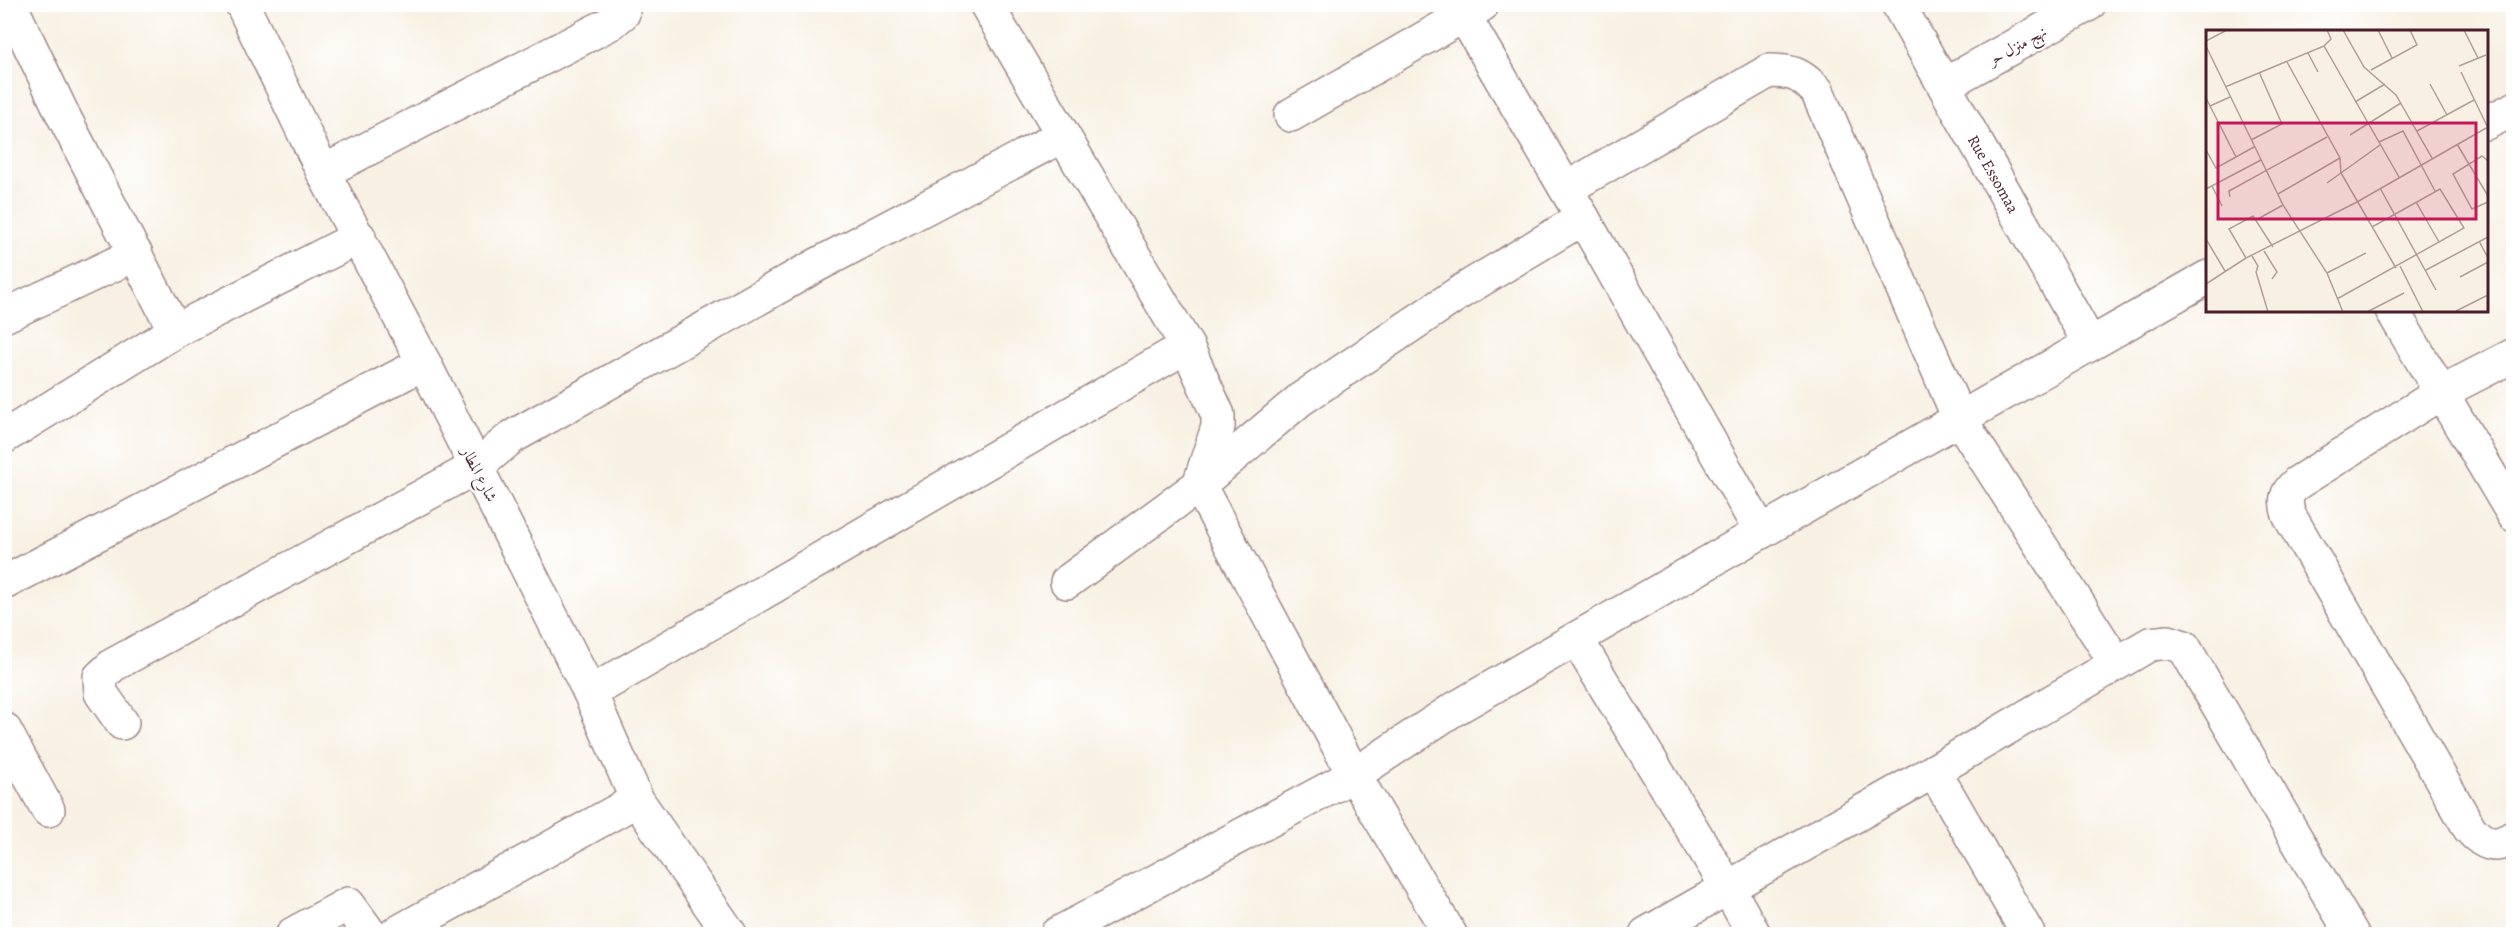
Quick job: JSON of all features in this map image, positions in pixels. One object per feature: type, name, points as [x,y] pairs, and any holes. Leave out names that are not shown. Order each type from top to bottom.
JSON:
[{"type":"street","points":[[10,4],[63,115],[175,331]]},
{"type":"street","name":"شارع المطار","points":[[242,4],[323,171],[424,363],[590,693],[637,800],[730,934]]},
{"type":"street","points":[[323,171],[611,23],[623,13],[623,4]]},
{"type":"street","points":[[986,4],[1187,346],[1218,415],[1218,427],[1199,485],[1354,775],[1450,934]]},
{"type":"street","name":"Rue Essomaa","points":[[1898,4],[2090,344]]},
{"type":"street","name":"نهج منزل حر","points":[[1944,85],[2089,4]]},
{"type":"street","points":[[1291,115],[1468,9],[1566,189],[1761,532]]},
{"type":"street","points":[[1566,189],[1769,71],[1786,71],[1802,76],[1817,91],[1959,418],[2116,663]]},
{"type":"street","points":[[2488,122],[2514,109]]},
{"type":"street","points":[[122,723],[101,693],[100,677],[112,664],[476,467],[512,438],[817,265],[1062,136]]},
{"type":"street","points":[[1067,582],[1199,485],[1301,399],[1462,291],[1583,218]]},
{"type":"street","points":[[4,437],[175,331],[358,237]]},
{"type":"street","points":[[4,316],[136,254]]},
{"type":"street","points":[[1057,934],[1354,775],[1452,711],[2206,278]]},
{"type":"street","points":[[2393,312],[2514,515]]},
{"type":"street","points":[[590,693],[1187,346]]},
{"type":"street","points":[[2514,356],[2442,392],[2298,483],[2288,491],[2285,503],[2289,515],[2470,830],[2487,843],[2501,845],[2514,837]]},
{"type":"street","points":[[4,583],[424,363]]},
{"type":"street","points":[[1577,640],[1754,934]]},
{"type":"street","points":[[1646,934],[1934,771],[2116,663],[2150,644],[2168,642],[2184,647],[2352,934]]},
{"type":"street","points":[[4,729],[48,810]]},
{"type":"street","points":[[1934,771],[2028,934]]},
{"type":"street","points":[[395,934],[637,800]]},
{"type":"street","points":[[293,934],[348,904],[370,934]]}]
